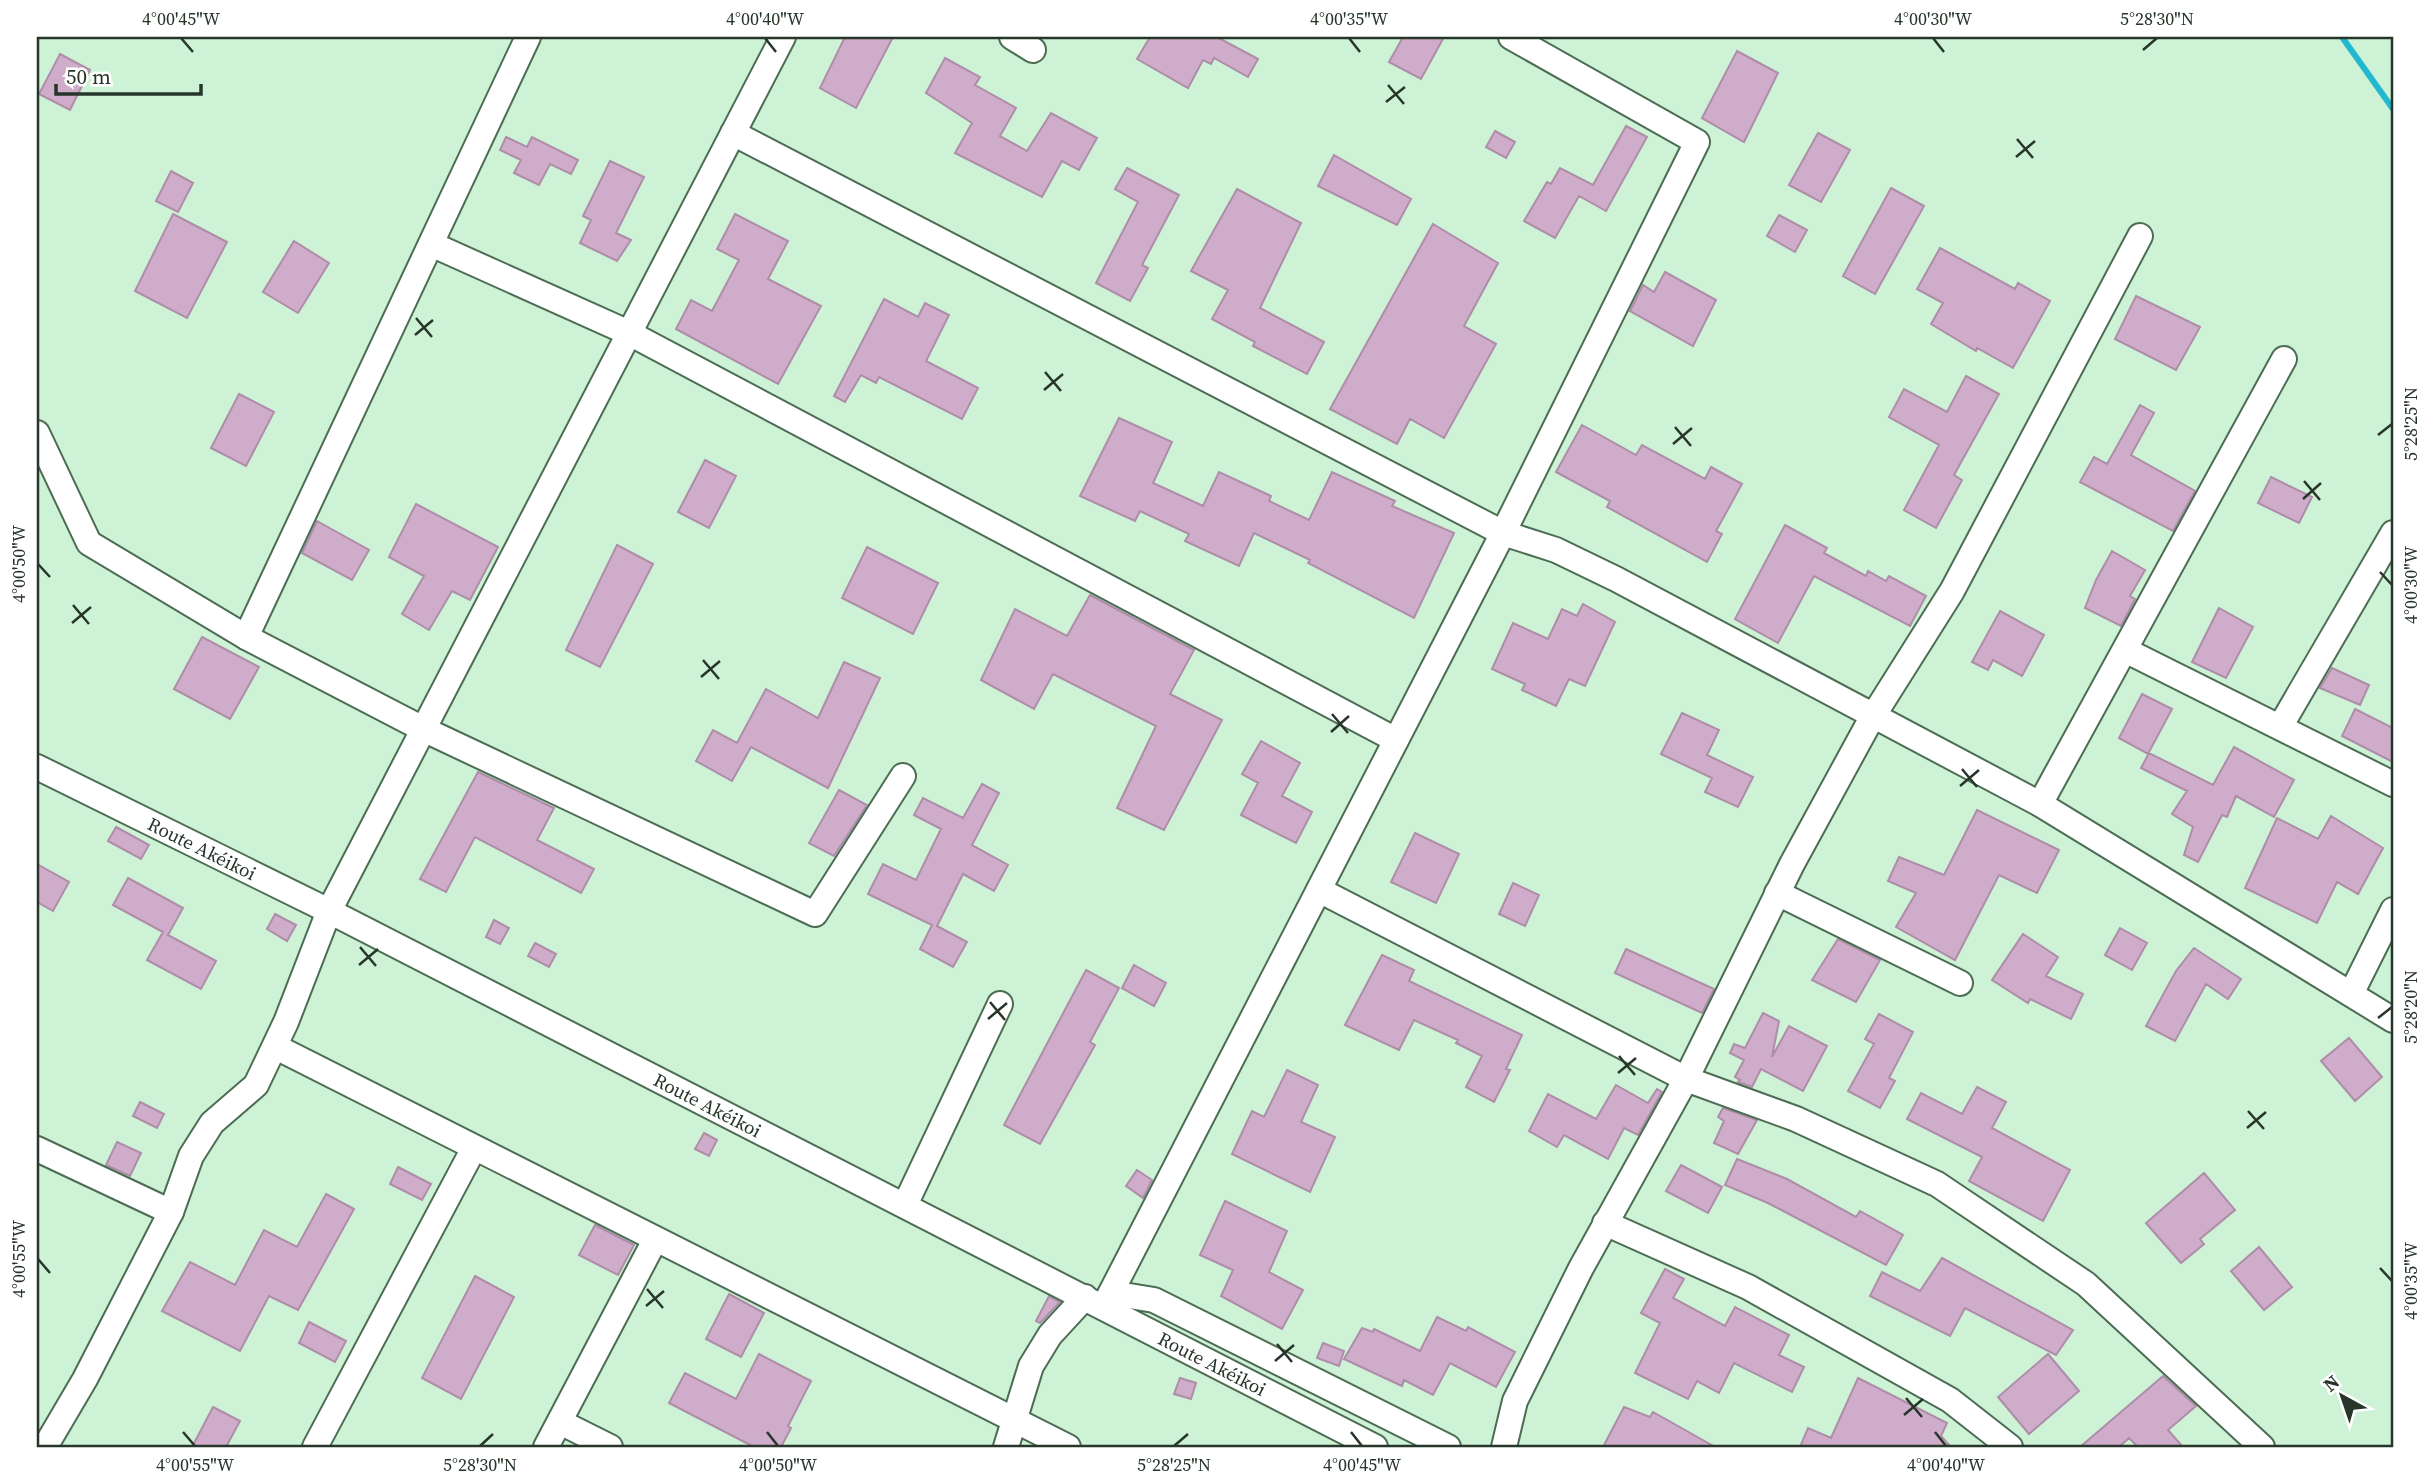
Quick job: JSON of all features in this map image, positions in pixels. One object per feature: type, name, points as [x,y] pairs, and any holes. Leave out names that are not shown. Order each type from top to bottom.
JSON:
[{"type":"street","points":[[246,637],[528,37]]},
{"type":"street","points":[[45,1447],[85,1379],[171,1212],[191,1156],[212,1123],[256,1085],[276,1047],[329,911],[783,37]]},
{"type":"street","points":[[1006,1447],[1031,1366],[1050,1335],[1100,1298],[1319,890],[1503,533],[1697,142],[1511,37]]},
{"type":"street","points":[[733,133],[1503,533],[1556,550],[1793,670],[1873,716],[2040,804],[2393,1020]]},
{"type":"street","points":[[1504,1447],[1515,1401],[1605,1223],[1686,1079],[1777,893],[1873,716],[1952,591],[2140,236]]},
{"type":"street","points":[[430,244],[629,333],[1396,740]]},
{"type":"street","points":[[2040,804],[2284,359]]},
{"type":"street","points":[[37,433],[89,543],[246,637],[423,729],[815,914],[903,776]]},
{"type":"street","points":[[2280,727],[2393,533]]},
{"type":"street","points":[[2124,650],[2393,784]]},
{"type":"street","name":"Route Akéikoi","points":[[37,767],[329,911],[905,1205],[1100,1298],[1375,1447]]},
{"type":"street","points":[[1319,890],[1686,1079],[1796,1119],[1937,1184],[2086,1284],[2262,1447]]},
{"type":"street","points":[[1777,893],[1960,983]]},
{"type":"street","points":[[2351,994],[2393,910]]},
{"type":"street","points":[[905,1205],[1000,1004]]},
{"type":"street","points":[[276,1047],[1068,1447]]},
{"type":"street","points":[[315,1447],[474,1148]]},
{"type":"street","points":[[37,1149],[171,1212]]},
{"type":"street","points":[[1605,1223],[1748,1287],[1950,1400],[2010,1447]]},
{"type":"street","points":[[546,1447],[655,1240]]},
{"type":"street","name":"Route Akéikoi","points":[[1100,1298],[1154,1300],[1448,1447]]},
{"type":"street","points":[[560,1422],[610,1447]]},
{"type":"building","points":[[845,37],[893,37],[856,108],[820,88]]},
{"type":"building","points":[[1150,37],[1217,37],[1258,59],[1248,77],[1214,58],[1211,64],[1203,60],[1188,88],[1137,59]]},
{"type":"building","points":[[1403,37],[1444,37],[1421,79],[1389,62]]},
{"type":"building","points":[[1737,51],[1778,73],[1744,142],[1702,118]]},
{"type":"building","points":[[60,54],[90,70],[70,110],[39,94]]},
{"type":"building","points":[[945,58],[980,77],[975,85],[1016,108],[1000,136],[1027,151],[1051,113],[1097,138],[1079,170],[1062,161],[1042,197],[955,153],[972,123],[926,93]]},
{"type":"building","points":[[1626,126],[1647,137],[1606,211],[1579,196],[1555,238],[1524,221],[1547,182],[1551,184],[1560,168],[1593,185]]},
{"type":"building","points":[[1495,131],[1515,142],[1506,158],[1486,147]]},
{"type":"building","points":[[1818,133],[1850,150],[1821,202],[1789,185]]},
{"type":"building","points":[[506,137],[527,147],[532,137],[578,160],[571,174],[550,164],[539,185],[514,173],[521,160],[500,150]]},
{"type":"building","points":[[1334,155],[1411,199],[1397,225],[1318,186]]},
{"type":"building","points":[[610,161],[644,177],[616,233],[631,240],[617,261],[580,243],[591,220],[583,216]]},
{"type":"building","points":[[1127,168],[1179,195],[1142,265],[1148,268],[1130,301],[1096,283],[1138,202],[1115,189]]},
{"type":"building","points":[[171,171],[193,183],[178,212],[156,201]]},
{"type":"building","points":[[1891,188],[1924,206],[1875,294],[1843,276]]},
{"type":"building","points":[[1237,189],[1301,223],[1260,308],[1324,342],[1307,374],[1253,346],[1255,342],[1212,319],[1228,290],[1191,271]]},
{"type":"building","points":[[173,214],[227,242],[187,318],[135,291]]},
{"type":"building","points":[[735,214],[788,241],[768,279],[821,306],[778,384],[676,329],[691,300],[712,311],[739,260],[717,249]]},
{"type":"building","points":[[1779,215],[1807,230],[1795,252],[1767,236]]},
{"type":"building","points":[[1433,224],[1498,263],[1464,326],[1496,344],[1444,438],[1410,419],[1397,444],[1330,409]]},
{"type":"building","points":[[294,241],[329,263],[298,313],[263,292]]},
{"type":"building","points":[[1940,248],[2015,289],[2018,283],[2050,301],[2013,368],[1977,348],[1976,351],[1931,324],[1943,303],[1917,289]]},
{"type":"building","points":[[1665,272],[1716,300],[1693,346],[1630,311],[1643,285],[1654,292]]},
{"type":"building","points":[[2136,296],[2200,327],[2176,370],[2115,339]]},
{"type":"building","points":[[884,299],[918,317],[925,303],[949,315],[926,361],[978,388],[962,419],[879,377],[876,383],[861,375],[845,402],[834,396]]},
{"type":"building","points":[[1966,376],[1999,394],[1954,475],[1962,480],[1936,528],[1904,510],[1939,445],[1889,417],[1904,389],[1947,412]]},
{"type":"building","points":[[239,394],[274,412],[246,466],[211,448]]},
{"type":"building","points":[[2140,405],[2154,413],[2131,455],[2195,491],[2173,531],[2080,482],[2094,457],[2107,464]]},
{"type":"building","points":[[1119,418],[1172,442],[1153,483],[1203,506],[1219,472],[1271,496],[1269,501],[1309,520],[1332,472],[1395,501],[1392,506],[1454,533],[1414,618],[1308,563],[1310,560],[1254,533],[1239,566],[1185,541],[1189,534],[1140,511],[1135,521],[1080,496]]},
{"type":"building","points":[[1582,425],[1636,455],[1642,445],[1705,479],[1711,467],[1742,484],[1716,531],[1722,534],[1707,562],[1607,507],[1610,501],[1556,472]]},
{"type":"building","points":[[705,460],[736,476],[709,528],[678,512]]},
{"type":"building","points":[[2271,477],[2312,497],[2299,523],[2258,503]]},
{"type":"building","points":[[416,504],[498,547],[470,600],[452,591],[429,630],[402,614],[424,576],[389,557]]},
{"type":"building","points":[[317,521],[369,550],[352,580],[302,553]]},
{"type":"building","points":[[1785,525],[1827,548],[1824,553],[1866,576],[1868,571],[1886,581],[1889,576],[1926,596],[1910,626],[1814,576],[1778,643],[1735,619]]},
{"type":"building","points":[[617,545],[653,564],[600,667],[566,650]]},
{"type":"building","points":[[867,547],[938,583],[913,634],[842,598]]},
{"type":"building","points":[[2112,551],[2145,570],[2130,596],[2135,599],[2121,626],[2085,608]]},
{"type":"building","points":[[1090,595],[1194,650],[1170,694],[1222,720],[1164,830],[1117,808],[1156,726],[1053,674],[1034,709],[981,680],[1015,609],[1067,636]]},
{"type":"building","points":[[1583,604],[1615,622],[1585,686],[1569,679],[1556,706],[1522,690],[1525,684],[1492,669],[1513,623],[1548,639],[1562,609],[1577,616]]},
{"type":"building","points":[[2219,608],[2253,627],[2226,678],[2192,662]]},
{"type":"building","points":[[2000,611],[2044,635],[2022,676],[1993,660],[1988,670],[1972,662]]},
{"type":"building","points":[[202,637],[259,667],[230,719],[174,689]]},
{"type":"building","points":[[844,662],[880,678],[828,788],[751,747],[732,781],[696,761],[713,730],[737,743],[766,689],[818,718]]},
{"type":"building","points":[[2332,668],[2369,685],[2360,705],[2320,688]]},
{"type":"building","points":[[2142,694],[2172,709],[2148,754],[2119,738]]},
{"type":"building","points":[[2355,709],[2393,728],[2393,762],[2342,736]]},
{"type":"building","points":[[1682,713],[1719,730],[1707,755],[1753,777],[1738,807],[1705,792],[1712,778],[1661,754]]},
{"type":"building","points":[[1261,741],[1300,763],[1282,796],[1312,812],[1296,843],[1241,815],[1258,783],[1242,774]]},
{"type":"building","points":[[2234,747],[2294,780],[2274,817],[2236,796],[2227,817],[2222,815],[2198,862],[2184,855],[2193,827],[2172,814],[2187,791],[2141,768],[2149,753],[2213,785]]},
{"type":"building","points":[[478,772],[554,808],[537,840],[594,869],[581,893],[475,837],[446,892],[420,879]]},
{"type":"building","points":[[982,784],[999,793],[972,845],[1008,865],[994,891],[963,874],[937,926],[967,942],[953,967],[920,949],[932,925],[868,894],[883,864],[916,880],[941,829],[914,815],[923,798],[963,818]]},
{"type":"building","points":[[839,790],[867,805],[834,856],[809,843]]},
{"type":"building","points":[[1977,810],[2059,850],[2037,893],[1999,875],[1955,960],[1896,927],[1916,893],[1888,881],[1899,857],[1944,875]]},
{"type":"building","points":[[2331,816],[2383,848],[2358,894],[2337,882],[2317,923],[2245,888],[2277,818],[2318,839]]},
{"type":"building","points":[[116,827],[149,845],[141,859],[108,841]]},
{"type":"building","points":[[1415,833],[1459,854],[1436,903],[1391,882]]},
{"type":"building","points":[[37,864],[69,882],[53,911],[37,902]]},
{"type":"building","points":[[128,878],[183,908],[168,935],[216,961],[201,989],[147,960],[163,932],[113,905]]},
{"type":"building","points":[[1513,883],[1539,895],[1525,926],[1499,914]]},
{"type":"building","points":[[275,914],[296,925],[287,941],[267,929]]},
{"type":"building","points":[[494,920],[509,928],[500,944],[486,937]]},
{"type":"building","points":[[2120,928],[2147,943],[2132,970],[2105,955]]},
{"type":"building","points":[[2023,934],[2058,957],[2046,976],[2083,994],[2071,1019],[2030,999],[2028,1003],[1992,980]]},
{"type":"building","points":[[1838,939],[1880,960],[1856,1002],[1812,980]]},
{"type":"building","points":[[535,943],[556,954],[549,967],[528,956]]},
{"type":"building","points":[[2194,948],[2241,979],[2228,999],[2206,984],[2175,1041],[2146,1026],[2176,971]]},
{"type":"building","points":[[1626,949],[1714,989],[1702,1013],[1615,973]]},
{"type":"building","points":[[1382,955],[1414,970],[1409,981],[1522,1035],[1506,1069],[1510,1070],[1494,1102],[1466,1087],[1482,1056],[1456,1043],[1458,1040],[1414,1020],[1399,1050],[1345,1025]]},
{"type":"building","points":[[1134,965],[1166,983],[1154,1006],[1122,988]]},
{"type":"building","points":[[1086,970],[1119,988],[1090,1042],[1095,1045],[1040,1144],[1004,1125]]},
{"type":"building","points":[[1763,1013],[1779,1021],[1772,1057],[1789,1026],[1827,1046],[1803,1091],[1761,1069],[1752,1087],[1738,1082],[1740,1080],[1735,1077],[1744,1060],[1730,1053],[1734,1044],[1745,1048]]},
{"type":"building","points":[[1879,1014],[1913,1032],[1889,1078],[1895,1081],[1880,1108],[1848,1091],[1874,1044],[1865,1039]]},
{"type":"building","points":[[2349,1038],[2382,1077],[2355,1101],[2321,1061]]},
{"type":"building","points":[[1287,1070],[1318,1085],[1301,1122],[1335,1137],[1310,1192],[1232,1154],[1252,1111],[1264,1117]]},
{"type":"building","points":[[1616,1085],[1648,1103],[1657,1089],[1662,1092],[1638,1135],[1624,1128],[1608,1159],[1564,1135],[1557,1147],[1529,1131],[1548,1094],[1596,1119]]},
{"type":"building","points":[[1977,1087],[2006,1102],[1992,1128],[2070,1170],[2043,1221],[1969,1181],[1982,1157],[1907,1119],[1921,1093],[1962,1114]]},
{"type":"building","points":[[140,1102],[164,1114],[157,1128],[133,1116]]},
{"type":"building","points":[[1723,1108],[1757,1120],[1738,1154],[1714,1143],[1724,1121],[1718,1117]]},
{"type":"building","points":[[704,1133],[717,1140],[709,1156],[695,1149]]},
{"type":"building","points":[[117,1142],[141,1153],[130,1176],[106,1165]]},
{"type":"building","points":[[1737,1159],[1787,1179],[1856,1217],[1860,1211],[1903,1235],[1886,1265],[1768,1203],[1725,1185]]},
{"type":"building","points":[[1681,1165],[1722,1187],[1708,1213],[1666,1191]]},
{"type":"building","points":[[398,1167],[431,1184],[422,1200],[390,1184]]},
{"type":"building","points":[[1137,1170],[1152,1180],[1143,1198],[1126,1186]]},
{"type":"building","points":[[2204,1173],[2235,1210],[2200,1239],[2204,1244],[2181,1263],[2146,1223]]},
{"type":"building","points":[[326,1194],[354,1209],[298,1310],[269,1296],[240,1351],[162,1311],[190,1262],[235,1285],[264,1230],[297,1247]]},
{"type":"building","points":[[1225,1201],[1287,1231],[1269,1272],[1303,1290],[1282,1329],[1221,1296],[1233,1270],[1200,1255]]},
{"type":"building","points":[[595,1225],[634,1245],[618,1275],[579,1255]]},
{"type":"building","points":[[2259,1247],[2292,1287],[2264,1310],[2231,1271]]},
{"type":"building","points":[[1942,1258],[2073,1330],[2056,1355],[1965,1308],[1950,1336],[1870,1296],[1882,1272],[1920,1291]]},
{"type":"building","points":[[1665,1269],[1684,1279],[1673,1298],[1725,1326],[1735,1307],[1789,1335],[1779,1355],[1804,1367],[1792,1392],[1734,1363],[1719,1393],[1697,1381],[1688,1399],[1635,1373],[1660,1323],[1641,1313]]},
{"type":"building","points":[[475,1276],[514,1297],[461,1399],[422,1378]]},
{"type":"building","points":[[729,1294],[764,1313],[741,1357],[706,1339]]},
{"type":"building","points":[[1049,1296],[1060,1302],[1040,1323],[1036,1321]]},
{"type":"building","points":[[1437,1317],[1466,1331],[1468,1327],[1515,1352],[1496,1387],[1450,1363],[1433,1395],[1404,1380],[1402,1386],[1344,1359],[1362,1328],[1373,1332],[1374,1329],[1420,1351]]},
{"type":"building","points":[[309,1322],[346,1341],[335,1362],[299,1343]]},
{"type":"building","points":[[1323,1343],[1344,1351],[1339,1366],[1317,1358]]},
{"type":"building","points":[[759,1354],[811,1381],[788,1426],[791,1428],[781,1447],[754,1447],[669,1403],[685,1373],[736,1399]]},
{"type":"building","points":[[2048,1354],[2079,1391],[2029,1434],[1998,1397]]},
{"type":"building","points":[[2163,1376],[2196,1406],[2168,1430],[2183,1447],[2138,1447],[2129,1438],[2119,1447],[2080,1447]]},
{"type":"building","points":[[1180,1378],[1196,1383],[1191,1399],[1174,1394]]},
{"type":"building","points":[[1858,1378],[1947,1423],[1941,1436],[1951,1447],[1800,1447],[1808,1428],[1831,1438]]},
{"type":"building","points":[[213,1407],[240,1421],[226,1447],[192,1447]]},
{"type":"building","points":[[1624,1407],[1650,1417],[1653,1412],[1715,1447],[1603,1447]]},
{"type":"waterway","points":[[2342,37],[2393,109]]}]
